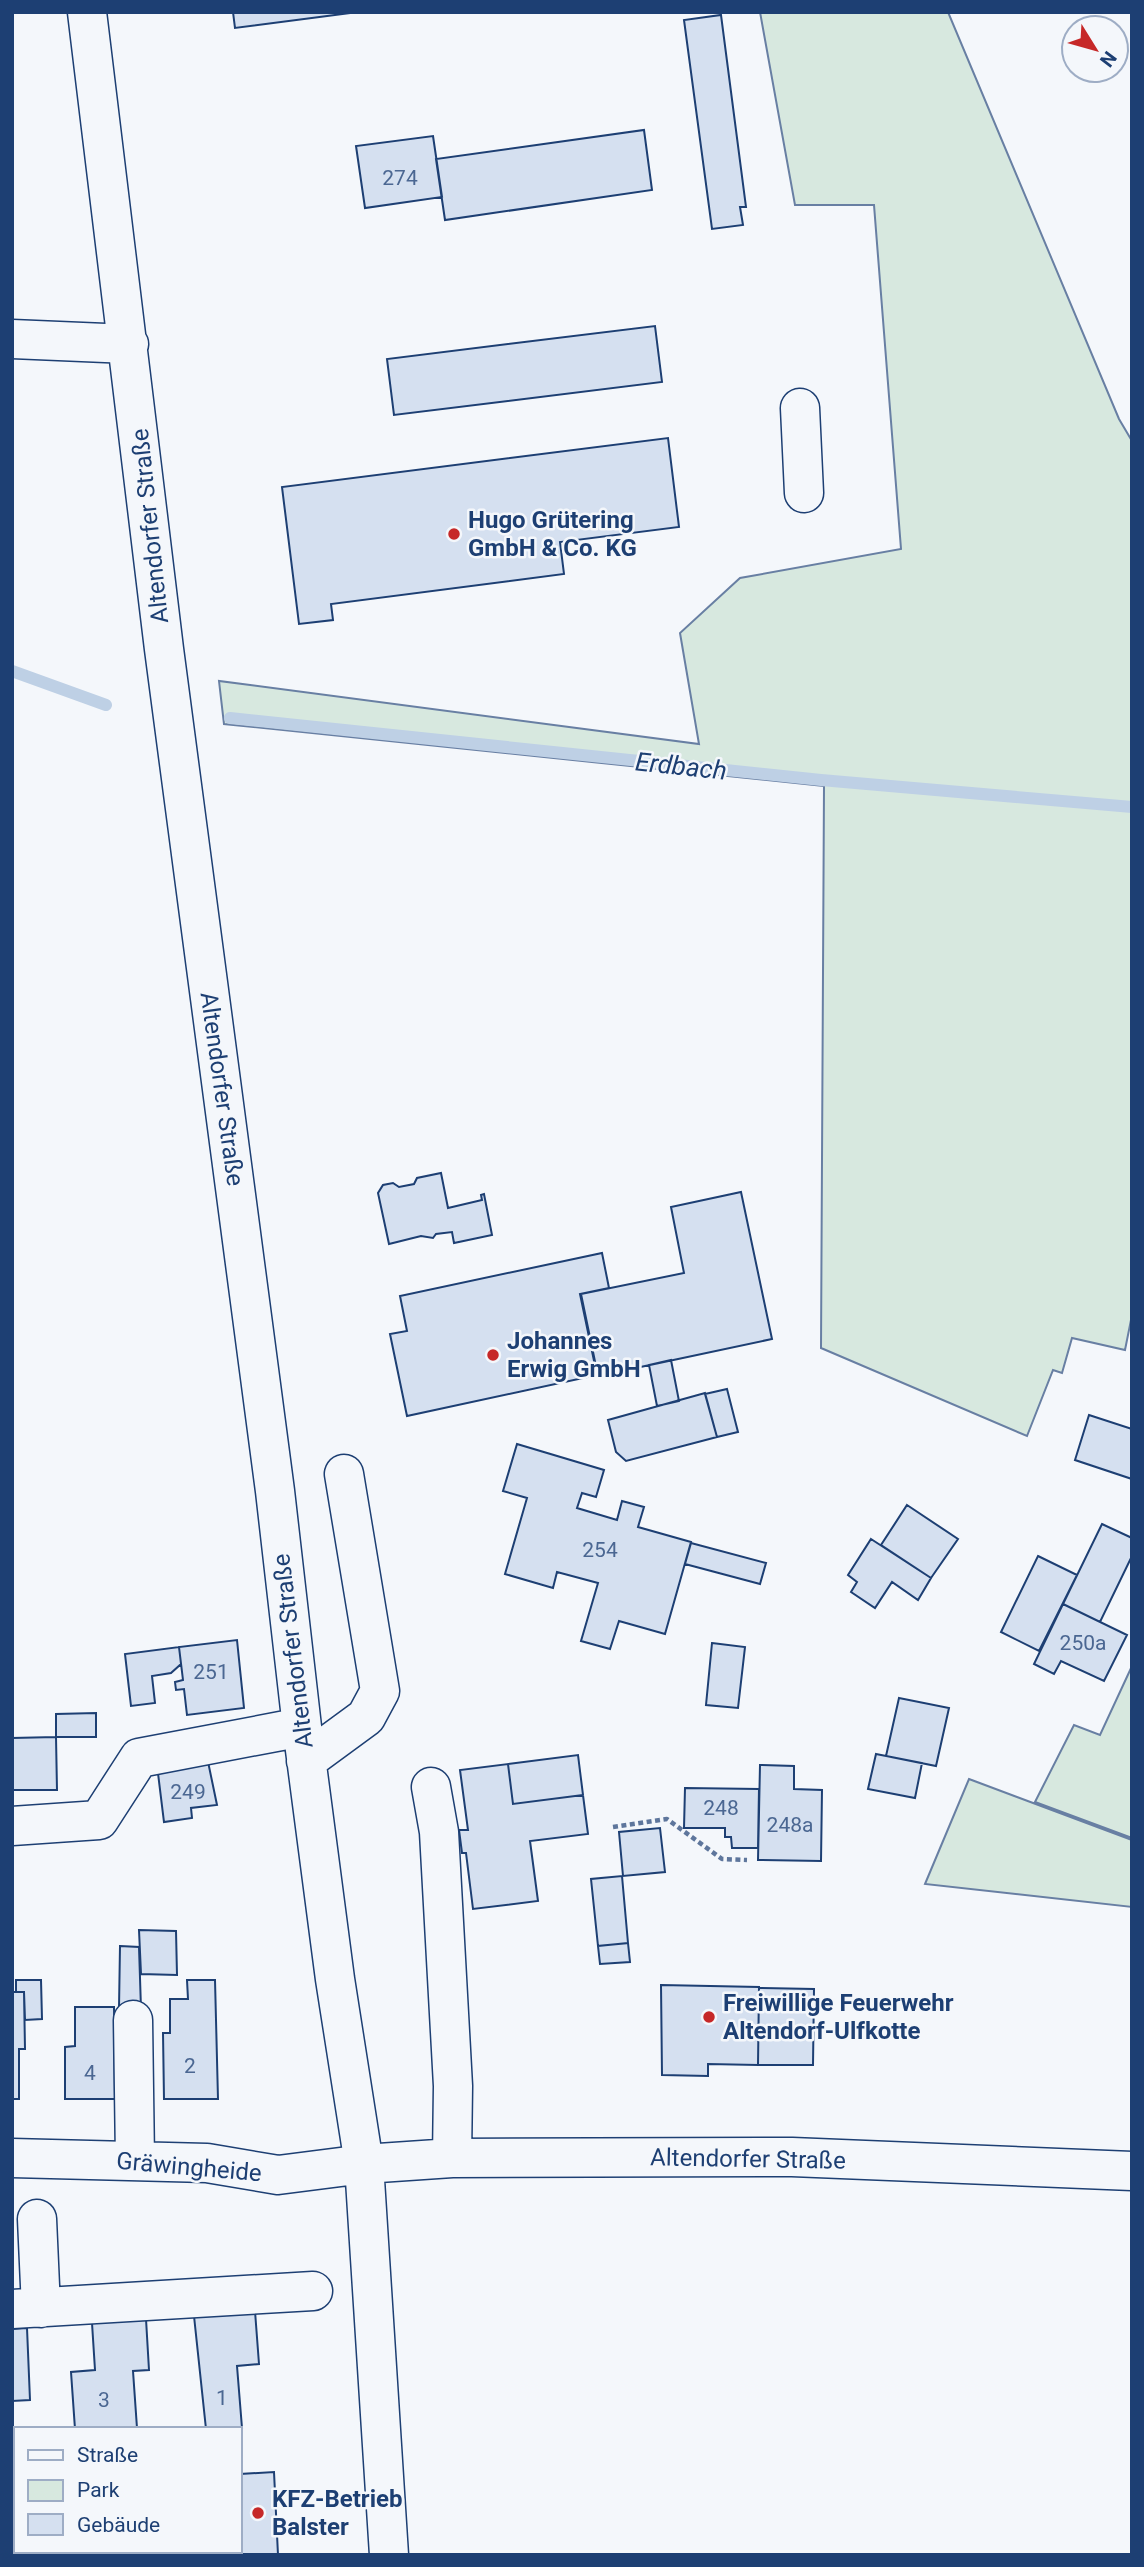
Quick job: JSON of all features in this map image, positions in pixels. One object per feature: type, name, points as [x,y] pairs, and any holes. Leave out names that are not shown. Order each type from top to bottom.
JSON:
[{"type":"street","name":"Altendorfer Straße","points":[[87,12],[164,649],[271,1464],[304,1744],[335,1979],[364,2164],[389,2555]]},
{"type":"street","points":[[12,339],[129,344]]},
{"type":"street","points":[[800,408],[804,493]]},
{"type":"street","points":[[12,1826],[99,1820],[139,1758],[304,1744],[366,1717],[380,1691],[344,1474]]},
{"type":"street","points":[[431,1787],[439,1832],[453,2086],[452,2158]]},
{"type":"street","points":[[133,2020],[135,2160]]},
{"type":"street","name":"Altendorfer Straße","points":[[364,2164],[452,2158],[792,2157],[1132,2171]]},
{"type":"street","name":"Gräwingheide","points":[[12,2158],[206,2163],[278,2175],[364,2164]]},
{"type":"street","points":[[37,2219],[27,2308],[313,2291]]},
{"type":"path","points":[[612,1827],[667,1819],[722,1859],[747,1860]]},
{"type":"green space","points":[[760,12],[948,12],[1119,419],[1132,441],[1132,1315],[1125,1350],[1072,1338],[1062,1373],[1053,1370],[1027,1436],[821,1348],[824,786],[224,724],[219,681],[699,744],[680,633],[740,578],[901,549],[874,205],[795,205]]},
{"type":"green space","points":[[1132,1666],[1132,1838],[1035,1802],[1074,1725],[1100,1735]]},
{"type":"green space","points":[[969,1779],[1132,1840],[1132,1907],[925,1884]]},
{"type":"building","points":[[233,12],[358,12],[235,28]]},
{"type":"building","points":[[721,15],[746,207],[740,207],[743,225],[712,229],[684,20]]},
{"type":"building","points":[[644,130],[652,190],[445,220],[436,159]]},
{"type":"building","points":[[433,136],[442,197],[365,208],[356,146]]},
{"type":"building","points":[[655,326],[662,382],[394,415],[387,359]]},
{"type":"building","name":"Hugo Grütering GmbH & Co. KG","points":[[668,438],[679,527],[560,542],[564,574],[331,604],[333,620],[299,624],[282,487]]},
{"type":"building","points":[[441,1173],[448,1208],[482,1200],[481,1195],[484,1194],[492,1235],[454,1243],[452,1232],[436,1234],[433,1238],[421,1236],[389,1244],[378,1193],[383,1185],[393,1183],[399,1187],[414,1184],[417,1178]]},
{"type":"building","points":[[741,1192],[772,1339],[598,1376],[581,1294],[684,1273],[671,1207]]},
{"type":"building","name":"Johannes Erwig GmbH","points":[[602,1253],[609,1288],[580,1294],[597,1375],[407,1416],[390,1334],[407,1331],[400,1296]]},
{"type":"building","points":[[671,1360],[679,1401],[657,1406],[649,1365]]},
{"type":"building","points":[[727,1389],[738,1432],[717,1437],[705,1394]]},
{"type":"building","points":[[705,1393],[717,1437],[626,1461],[616,1452],[608,1420]]},
{"type":"building","points":[[1089,1415],[1132,1429],[1132,1479],[1075,1460]]},
{"type":"building","points":[[517,1444],[604,1470],[596,1497],[582,1493],[577,1508],[617,1520],[622,1501],[644,1507],[638,1527],[691,1542],[665,1634],[619,1621],[610,1649],[581,1641],[598,1583],[557,1572],[553,1588],[505,1574],[527,1498],[503,1491]]},
{"type":"building","points":[[907,1505],[958,1539],[931,1578],[881,1545]]},
{"type":"building","points":[[1102,1524],[1132,1538],[1132,1556],[1100,1622],[1063,1604]]},
{"type":"building","points":[[871,1539],[931,1578],[918,1600],[892,1582],[875,1608],[851,1592],[857,1582],[848,1575]]},
{"type":"building","points":[[691,1543],[766,1563],[760,1584],[685,1564]]},
{"type":"building","points":[[1038,1556],[1077,1575],[1039,1651],[1001,1632]]},
{"type":"building","points":[[1063,1604],[1127,1635],[1104,1681],[1061,1661],[1054,1674],[1034,1664]]},
{"type":"building","points":[[237,1640],[244,1708],[187,1715],[184,1689],[176,1690],[175,1682],[183,1680],[179,1647]]},
{"type":"building","points":[[712,1643],[745,1647],[738,1708],[706,1705]]},
{"type":"building","points":[[179,1647],[181,1664],[171,1673],[152,1676],[155,1703],[131,1706],[125,1654]]},
{"type":"building","points":[[899,1698],[949,1708],[936,1766],[886,1756]]},
{"type":"building","points":[[96,1713],[96,1737],[56,1737],[56,1714]]},
{"type":"building","points":[[56,1737],[57,1790],[12,1790],[12,1738]]},
{"type":"building","points":[[206,1752],[217,1805],[191,1808],[192,1818],[164,1822],[156,1757]]},
{"type":"building","points":[[876,1754],[922,1763],[915,1798],[868,1789]]},
{"type":"building","points":[[578,1755],[583,1795],[513,1804],[508,1764]]},
{"type":"building","points":[[508,1764],[513,1804],[583,1795],[588,1834],[530,1841],[538,1901],[473,1909],[466,1853],[462,1853],[459,1830],[468,1830],[460,1770]]},
{"type":"building","points":[[760,1765],[794,1766],[794,1789],[822,1790],[821,1861],[758,1860]]},
{"type":"building","points":[[685,1788],[759,1789],[758,1848],[732,1848],[731,1837],[725,1837],[725,1828],[684,1828]]},
{"type":"building","points":[[660,1828],[665,1872],[623,1876],[619,1832]]},
{"type":"building","points":[[622,1876],[628,1943],[598,1946],[591,1879]]},
{"type":"building","points":[[139,1930],[176,1931],[177,1975],[141,1974]]},
{"type":"building","points":[[628,1943],[630,1962],[600,1964],[598,1946]]},
{"type":"building","points":[[120,1946],[139,1947],[141,2009],[119,2008]]},
{"type":"building","points":[[16,1980],[41,1980],[42,2019],[25,2020],[24,1992],[16,1992]]},
{"type":"building","points":[[187,1980],[215,1980],[218,2099],[164,2099],[163,2033],[170,2033],[170,1999],[188,1999]]},
{"type":"building","name":"Freiwillige Feuerwehr Altendorf-Ulfkotte","points":[[661,1985],[759,1987],[758,2065],[708,2064],[708,2076],[662,2075]]},
{"type":"building","points":[[759,1988],[814,1989],[813,2065],[758,2065]]},
{"type":"building","points":[[12,1992],[24,1992],[25,2049],[19,2049],[19,2099],[12,2099]]},
{"type":"building","points":[[75,2007],[114,2007],[115,2099],[65,2099],[65,2047],[75,2046]]},
{"type":"building","points":[[255,2311],[259,2364],[237,2366],[242,2427],[206,2427],[194,2316]]},
{"type":"building","points":[[146,2319],[149,2370],[133,2371],[137,2427],[75,2427],[71,2372],[95,2370],[92,2323]]},
{"type":"building","points":[[27,2328],[30,2400],[12,2401],[12,2329]]},
{"type":"building","name":"KFZ-Betrieb Balster","points":[[274,2472],[278,2555],[185,2555],[242,2553],[242,2474]]},
{"type":"waterway","name":"Erdbach","points":[[12,671],[106,705]]},
{"type":"waterway","name":"Erdbach","points":[[230,718],[821,780],[1132,807]]},
{"type":"place","name":"Hugo Grütering GmbH & Co. KG","points":[[454,534]]},
{"type":"place","name":"Johannes Erwig GmbH","points":[[493,1355]]},
{"type":"place","name":"Freiwillige Feuerwehr Altendorf-Ulfkotte","points":[[709,2017]]},
{"type":"place","name":"KFZ-Betrieb Balster","points":[[258,2513]]}]
